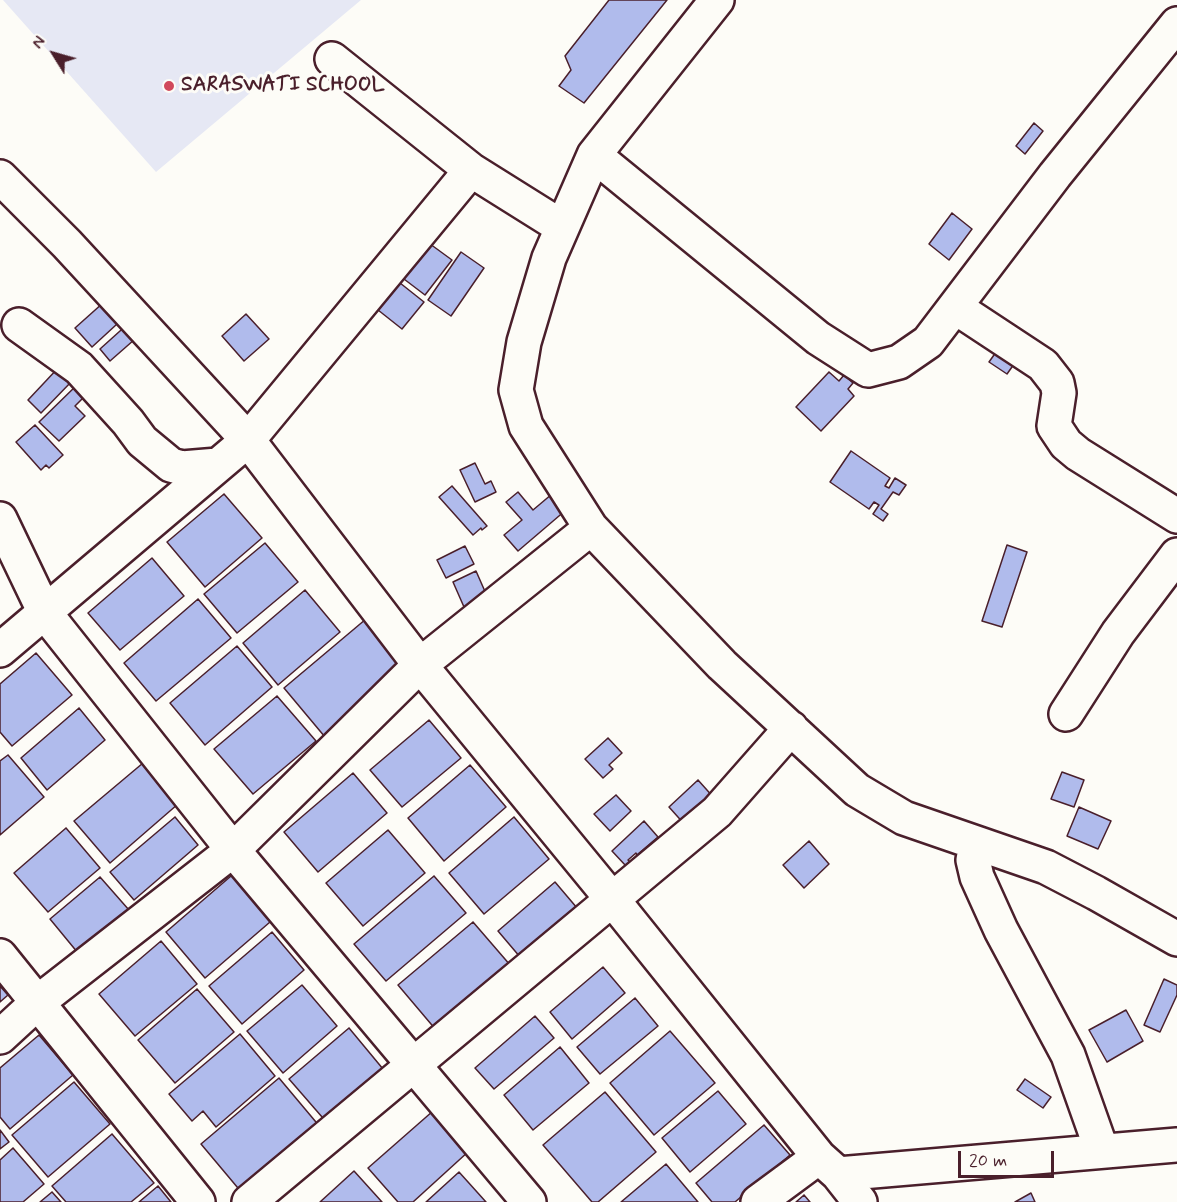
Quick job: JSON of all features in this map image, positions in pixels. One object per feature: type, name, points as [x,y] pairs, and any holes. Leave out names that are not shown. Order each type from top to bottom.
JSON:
[{"type":"street","points":[[717,0],[594,155],[549,258],[524,342],[516,390],[526,426],[591,528],[722,665],[857,790],[904,818],[1046,867],[1096,892],[1177,939]]},
{"type":"street","points":[[594,155],[818,338],[868,370],[899,362],[928,342],[1055,175],[1177,24]]},
{"type":"street","points":[[332,58],[471,170],[562,227]]},
{"type":"street","points":[[0,650],[248,440],[471,170]]},
{"type":"street","points":[[0,177],[67,244],[248,440],[420,665],[860,1202]]},
{"type":"street","points":[[955,307],[1043,365],[1057,383],[1059,393],[1054,426],[1066,444],[1078,454],[1177,516]]},
{"type":"street","points":[[19,325],[79,368],[128,422],[142,441],[171,465],[182,468],[218,465]]},
{"type":"street","points":[[0,519],[45,613],[233,850],[529,1202]]},
{"type":"street","points":[[0,1037],[38,1002],[233,850],[420,665],[591,528]]},
{"type":"street","points":[[1066,714],[1118,633],[1177,555]]},
{"type":"street","points":[[249,1202],[717,812],[791,728]]},
{"type":"street","points":[[976,844],[973,860],[977,878],[1068,1055],[1102,1151]]},
{"type":"street","points":[[0,956],[198,1202]]},
{"type":"street","points":[[758,1202],[828,1165],[1177,1145]]},
{"type":"shaded area","name":"SARASWATI SCHOOL","points":[[3,0],[361,0],[156,172]]},
{"type":"building","points":[[609,0],[667,0],[584,103],[559,86],[571,70],[565,56]]},
{"type":"building","points":[[1034,123],[1043,131],[1025,154],[1016,146]]},
{"type":"building","points":[[952,213],[972,229],[949,260],[929,244]]},
{"type":"building","points":[[426,241],[452,260],[425,295],[400,276]]},
{"type":"building","points":[[461,252],[484,268],[451,316],[428,300]]},
{"type":"building","points":[[395,279],[424,302],[402,329],[373,306]]},
{"type":"building","points":[[113,294],[129,313],[92,347],[75,328]]},
{"type":"building","points":[[140,313],[151,325],[110,361],[100,349]]},
{"type":"building","points":[[246,314],[269,339],[244,361],[222,336]]},
{"type":"building","points":[[1006,338],[1024,350],[1007,374],[989,362]]},
{"type":"building","points":[[59,367],[73,380],[41,413],[28,400]]},
{"type":"building","points":[[829,372],[839,381],[844,375],[853,383],[848,389],[854,396],[821,431],[796,407]]},
{"type":"building","points":[[80,382],[90,391],[75,406],[85,416],[59,441],[39,422]]},
{"type":"building","points":[[35,425],[63,455],[49,468],[46,465],[41,470],[16,442]]},
{"type":"building","points":[[851,451],[890,478],[885,486],[889,488],[895,478],[906,485],[899,495],[893,492],[881,509],[888,514],[883,521],[873,514],[879,505],[874,502],[869,509],[830,482]]},
{"type":"building","points":[[475,463],[485,484],[491,481],[496,492],[475,502],[460,470]]},
{"type":"building","points":[[452,486],[487,526],[473,535],[439,497]]},
{"type":"building","points":[[518,492],[533,510],[552,494],[566,510],[518,551],[504,535],[522,520],[506,502]]},
{"type":"building","points":[[224,494],[262,538],[205,587],[167,542]]},
{"type":"building","points":[[265,543],[298,582],[237,633],[204,594]]},
{"type":"building","points":[[1007,545],[1027,552],[1002,627],[982,621]]},
{"type":"building","points":[[465,546],[474,564],[446,578],[437,560]]},
{"type":"building","points":[[152,558],[184,596],[120,650],[88,613]]},
{"type":"building","points":[[476,571],[487,596],[464,607],[453,582]]},
{"type":"building","points":[[305,590],[340,632],[278,685],[243,643]]},
{"type":"building","points":[[198,599],[231,638],[156,701],[124,663]]},
{"type":"building","points":[[366,619],[407,667],[325,737],[284,688]]},
{"type":"building","points":[[237,646],[272,687],[205,745],[170,703]]},
{"type":"building","points":[[36,653],[72,695],[12,746],[0,732],[0,684]]},
{"type":"building","points":[[277,696],[316,741],[253,794],[214,749]]},
{"type":"building","points":[[79,708],[105,740],[47,790],[21,758]]},
{"type":"building","points":[[429,720],[461,758],[402,807],[370,770]]},
{"type":"building","points":[[608,738],[622,753],[609,765],[613,769],[603,778],[585,759]]},
{"type":"building","points":[[8,755],[44,797],[0,835],[0,761]]},
{"type":"building","points":[[143,763],[178,804],[110,863],[74,821]]},
{"type":"building","points":[[470,765],[506,807],[444,861],[408,818]]},
{"type":"building","points":[[1062,772],[1084,780],[1074,807],[1051,799]]},
{"type":"building","points":[[353,773],[387,813],[318,872],[284,832]]},
{"type":"building","points":[[698,780],[715,799],[686,826],[669,807]]},
{"type":"building","points":[[616,795],[631,811],[610,831],[594,814]]},
{"type":"building","points":[[1079,807],[1111,821],[1098,849],[1067,836]]},
{"type":"building","points":[[175,817],[198,845],[134,900],[110,872]]},
{"type":"building","points":[[514,817],[549,859],[484,914],[449,873]]},
{"type":"building","points":[[644,821],[658,837],[628,860],[630,862],[626,866],[612,851]]},
{"type":"building","points":[[66,828],[100,868],[48,912],[14,873]]},
{"type":"building","points":[[388,830],[425,873],[363,926],[326,883]]},
{"type":"building","points":[[809,841],[829,864],[804,888],[783,865]]},
{"type":"building","points":[[238,870],[277,916],[205,978],[166,932]]},
{"type":"building","points":[[434,876],[466,913],[386,981],[354,944]]},
{"type":"building","points":[[100,877],[129,910],[78,953],[50,919]]},
{"type":"building","points":[[555,882],[583,915],[526,964],[498,931]]},
{"type":"building","points":[[473,922],[517,973],[442,1037],[398,985]]},
{"type":"building","points":[[272,932],[304,970],[242,1024],[209,986]]},
{"type":"building","points":[[161,941],[197,984],[135,1036],[99,994]]},
{"type":"building","points":[[603,967],[625,993],[572,1039],[550,1012]]},
{"type":"building","points":[[1164,979],[1177,985],[1177,995],[1160,1032],[1144,1025]]},
{"type":"building","points":[[302,985],[337,1026],[283,1073],[247,1031]]},
{"type":"building","points":[[0,986],[8,995],[0,1002]]},
{"type":"building","points":[[197,989],[234,1032],[175,1083],[138,1040]]},
{"type":"building","points":[[635,998],[658,1026],[600,1074],[577,1047]]},
{"type":"building","points":[[1126,1010],[1143,1041],[1107,1062],[1089,1030]]},
{"type":"building","points":[[535,1016],[554,1038],[494,1089],[475,1068]]},
{"type":"building","points":[[349,1028],[388,1075],[329,1125],[289,1079]]},
{"type":"building","points":[[670,1031],[715,1083],[654,1135],[610,1083]]},
{"type":"building","points":[[240,1034],[275,1076],[216,1127],[203,1111],[192,1121],[169,1094]]},
{"type":"building","points":[[39,1035],[73,1075],[10,1129],[0,1117],[0,1068]]},
{"type":"building","points":[[560,1047],[589,1083],[533,1130],[504,1095]]},
{"type":"building","points":[[279,1078],[326,1134],[248,1200],[201,1144]]},
{"type":"building","points":[[1025,1079],[1051,1097],[1043,1108],[1017,1090]]},
{"type":"building","points":[[74,1082],[110,1124],[48,1177],[12,1135]]},
{"type":"building","points":[[718,1091],[746,1124],[690,1172],[662,1138]]},
{"type":"building","points":[[605,1092],[656,1152],[598,1202],[592,1202],[543,1145]]},
{"type":"building","points":[[433,1111],[469,1151],[413,1202],[398,1202],[368,1168]]},
{"type":"building","points":[[764,1125],[790,1155],[735,1202],[712,1202],[696,1183]]},
{"type":"building","points":[[0,1130],[9,1142],[0,1149]]},
{"type":"building","points":[[112,1134],[154,1183],[131,1202],[66,1202],[52,1186]]},
{"type":"building","points":[[13,1148],[44,1184],[23,1202],[0,1202],[0,1160]]},
{"type":"building","points":[[666,1164],[698,1202],[621,1202]]},
{"type":"building","points":[[354,1171],[382,1202],[320,1202]]},
{"type":"building","points":[[459,1172],[486,1202],[426,1202]]},
{"type":"building","points":[[158,1186],[171,1202],[139,1202]]},
{"type":"building","points":[[52,1192],[61,1202],[40,1202]]},
{"type":"building","points":[[1031,1193],[1035,1202],[1015,1202]]},
{"type":"building","points":[[804,1195],[810,1202],[796,1202]]},
{"type":"place","name":"SARASWATI SCHOOL","points":[[169,86]]}]
